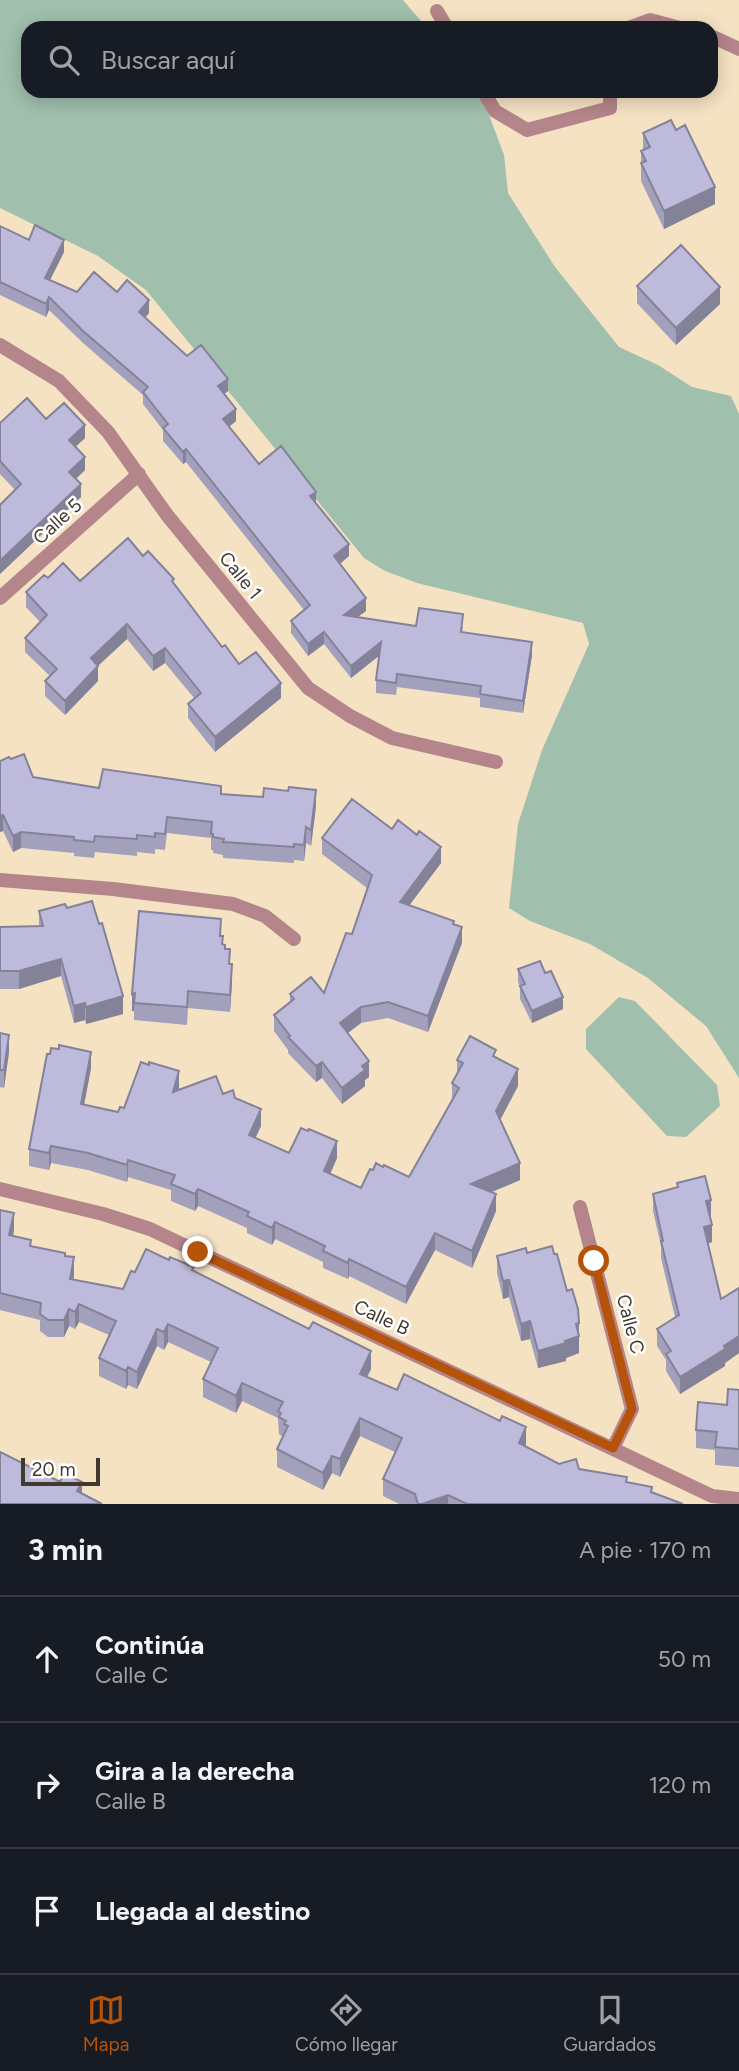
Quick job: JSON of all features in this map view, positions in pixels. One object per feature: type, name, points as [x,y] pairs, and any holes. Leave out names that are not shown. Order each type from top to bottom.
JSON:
[{"type":"street","points":[[438,11],[443,21]]},
{"type":"street","points":[[718,39],[739,49]]},
{"type":"street","points":[[487,98],[495,111],[527,130],[610,108],[610,98]]},
{"type":"street","name":"Calle 1","points":[[0,345],[59,382],[108,432],[167,515],[308,688],[350,716],[392,738],[496,762]]},
{"type":"street","name":"Calle 5","points":[[0,598],[139,474]]},
{"type":"street","points":[[0,880],[113,889],[233,904],[265,916],[294,939]]},
{"type":"street","name":"Calle B","points":[[0,1189],[103,1214],[150,1229],[712,1496],[739,1499]]},
{"type":"street","name":"Calle C","points":[[580,1207],[632,1409],[613,1448]]},
{"type":"green space","points":[[0,0],[403,0],[421,21],[21,21],[21,98],[483,98],[504,155],[508,193],[555,267],[619,347],[658,365],[692,387],[731,396],[739,414],[739,1078],[706,1026],[648,978],[590,944],[530,921],[509,908],[518,824],[542,750],[589,644],[583,623],[417,583],[385,571],[364,558],[146,290],[98,256],[0,208]]},
{"type":"green space","points":[[619,997],[635,1001],[717,1085],[720,1106],[686,1137],[667,1136],[586,1049],[586,1029]]},
{"type":"building","points":[[671,120],[676,130],[685,125],[715,187],[664,211],[641,163],[646,161],[641,151],[650,147],[643,133]]},
{"type":"building","points":[[35,225],[64,240],[45,278],[77,292],[94,272],[117,292],[127,280],[149,300],[139,312],[187,356],[201,345],[228,379],[218,386],[236,409],[223,419],[259,464],[281,446],[316,492],[310,496],[349,544],[334,556],[366,598],[344,615],[416,626],[419,608],[463,614],[461,632],[532,642],[523,701],[480,694],[481,686],[397,674],[396,683],[376,680],[381,642],[351,666],[324,632],[308,644],[291,621],[310,605],[186,449],[183,452],[163,428],[168,424],[143,392],[148,387],[83,331],[49,297],[46,304],[0,282],[0,226],[29,240]]},
{"type":"building","points":[[681,245],[720,287],[676,328],[637,286]]},
{"type":"building","points":[[27,398],[46,419],[64,403],[85,425],[69,440],[85,457],[69,472],[81,484],[0,561],[0,505],[21,484],[0,461],[0,423]]},
{"type":"building","points":[[128,538],[143,556],[148,551],[174,579],[172,581],[222,647],[225,645],[239,664],[256,652],[281,683],[215,737],[188,704],[201,693],[165,648],[153,656],[127,624],[91,658],[98,666],[65,701],[45,681],[57,669],[25,638],[47,615],[26,592],[44,575],[48,578],[63,563],[80,581]]},
{"type":"building","points":[[24,754],[33,777],[99,788],[103,769],[221,786],[221,794],[263,797],[264,788],[316,790],[311,830],[306,827],[304,845],[294,844],[294,847],[223,842],[224,839],[211,834],[212,822],[167,817],[165,834],[155,833],[155,837],[137,835],[137,839],[95,836],[94,842],[74,840],[74,837],[21,832],[13,836],[3,815],[0,816],[0,761]]},
{"type":"building","points":[[352,799],[392,829],[398,820],[417,835],[419,831],[441,847],[400,902],[454,921],[453,924],[462,927],[428,1016],[388,1002],[361,1007],[340,1023],[369,1061],[362,1066],[365,1070],[342,1088],[322,1062],[316,1066],[288,1037],[290,1036],[274,1015],[294,999],[290,994],[311,977],[324,993],[346,933],[352,934],[372,875],[322,838]]},
{"type":"building","points":[[92,901],[99,924],[102,923],[123,996],[86,1007],[85,1003],[74,1006],[61,959],[19,971],[0,971],[0,927],[43,926],[39,911],[65,904],[67,908]]},
{"type":"building","points":[[139,911],[221,919],[220,936],[223,936],[222,944],[225,949],[230,949],[229,964],[232,964],[230,995],[188,991],[187,1007],[134,1003],[135,993],[132,994]]},
{"type":"building","points":[[540,961],[545,973],[551,971],[563,997],[532,1011],[520,986],[525,984],[518,969]]},
{"type":"building","points":[[0,1033],[9,1035],[4,1070],[0,1070]]},
{"type":"building","points":[[470,1036],[496,1050],[493,1056],[518,1069],[496,1111],[520,1163],[471,1184],[496,1194],[472,1251],[435,1233],[406,1287],[349,1259],[348,1263],[323,1251],[325,1246],[275,1222],[272,1228],[247,1216],[249,1212],[198,1189],[195,1194],[171,1184],[175,1175],[128,1160],[127,1165],[88,1153],[51,1146],[49,1153],[29,1149],[47,1054],[50,1054],[51,1048],[59,1049],[59,1045],[91,1052],[81,1104],[118,1112],[120,1107],[124,1108],[141,1062],[179,1071],[173,1092],[216,1076],[223,1094],[233,1090],[235,1098],[261,1109],[249,1135],[289,1153],[301,1128],[337,1141],[324,1171],[361,1188],[376,1163],[409,1177],[459,1088],[452,1083],[463,1063],[457,1060]]},
{"type":"building","points":[[705,1176],[711,1200],[706,1201],[712,1225],[704,1227],[721,1299],[739,1288],[739,1336],[724,1346],[725,1349],[680,1377],[666,1354],[671,1351],[657,1329],[679,1315],[653,1194],[678,1187],[677,1183]]},
{"type":"building","points":[[0,1210],[14,1213],[9,1235],[31,1240],[30,1246],[74,1257],[70,1279],[123,1289],[146,1249],[169,1260],[170,1257],[194,1267],[192,1270],[309,1329],[313,1322],[371,1351],[360,1374],[397,1390],[404,1374],[500,1421],[502,1416],[526,1427],[519,1443],[559,1464],[576,1459],[579,1469],[627,1477],[626,1482],[652,1487],[651,1492],[683,1504],[467,1504],[448,1495],[418,1504],[415,1494],[383,1479],[402,1438],[360,1418],[340,1459],[332,1456],[323,1473],[277,1449],[288,1426],[284,1424],[286,1421],[279,1417],[281,1413],[278,1411],[283,1402],[242,1383],[236,1396],[203,1379],[218,1348],[168,1324],[164,1332],[157,1329],[137,1372],[128,1367],[126,1371],[99,1358],[116,1321],[79,1304],[75,1312],[69,1309],[64,1320],[48,1320],[40,1314],[41,1303],[0,1293]]},
{"type":"building","points":[[552,1246],[554,1254],[557,1254],[567,1291],[572,1289],[578,1309],[579,1323],[576,1324],[579,1336],[565,1341],[566,1343],[538,1351],[530,1321],[521,1324],[509,1280],[503,1281],[497,1256],[526,1248],[527,1253]]},
{"type":"building","points":[[728,1389],[739,1390],[739,1449],[715,1447],[717,1432],[696,1430],[698,1402],[727,1405]]},
{"type":"building","points":[[0,1452],[60,1482],[64,1473],[82,1482],[77,1491],[102,1504],[0,1504]]},
{"type":"route","points":[[198,1252],[613,1448],[632,1409],[594,1261]]}]
